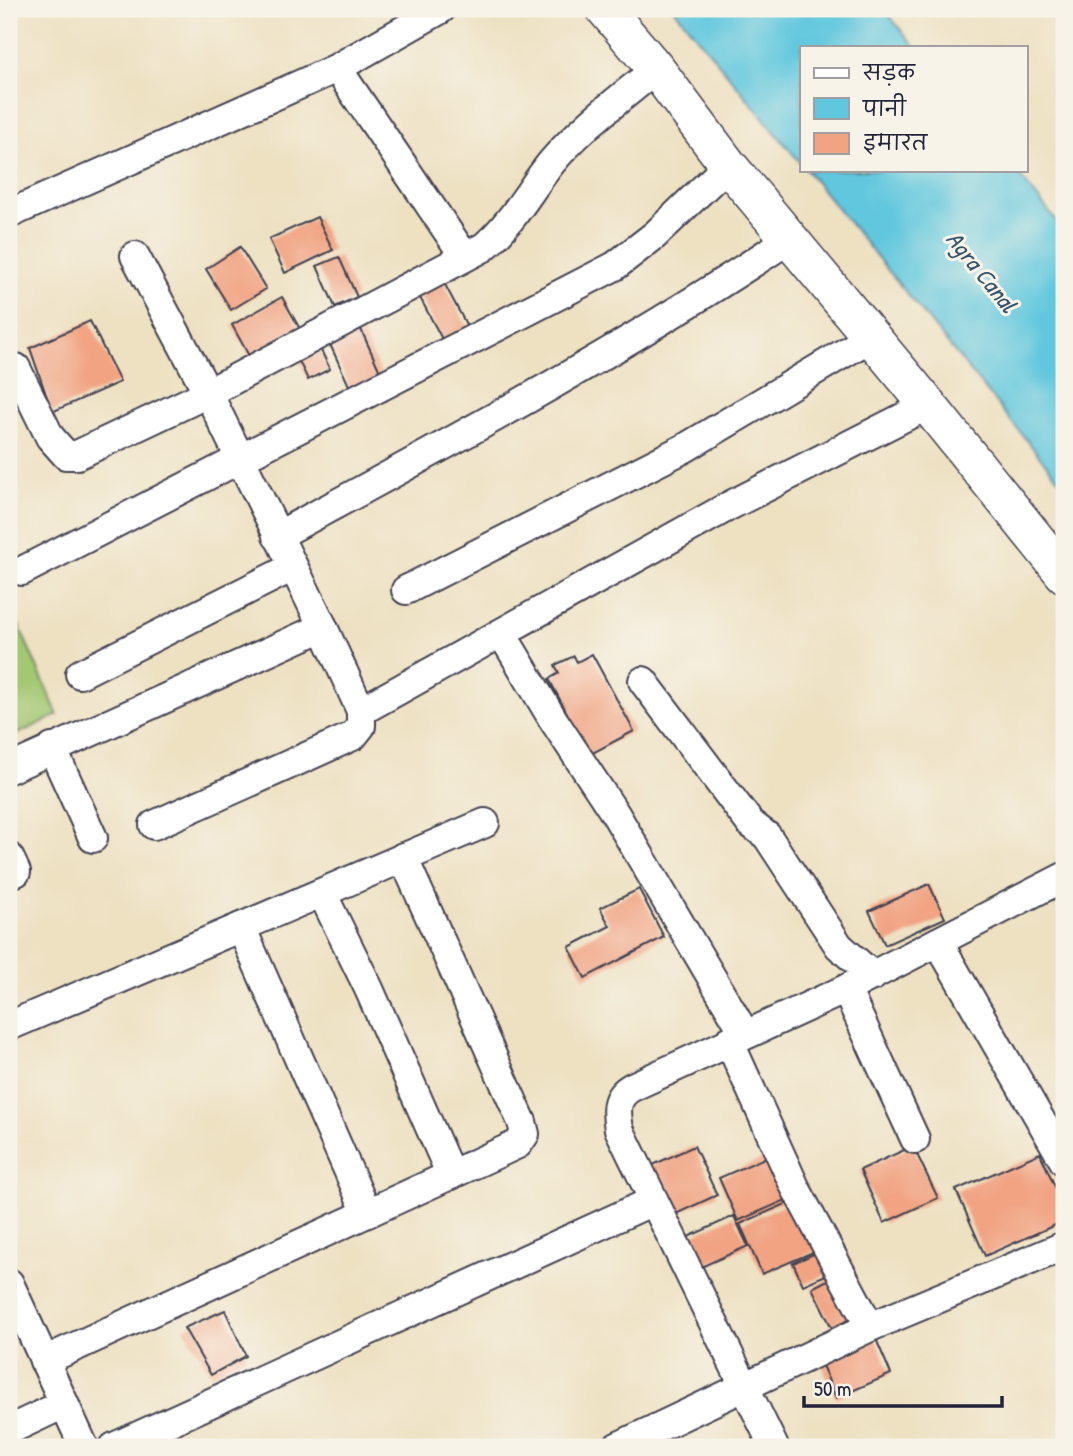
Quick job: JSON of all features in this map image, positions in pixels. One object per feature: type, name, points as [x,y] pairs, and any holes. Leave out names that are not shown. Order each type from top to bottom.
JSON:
[{"type":"street","points":[[9,214],[337,68],[441,9]]},
{"type":"street","points":[[605,9],[656,69],[728,165],[928,405],[1064,574]]},
{"type":"street","points":[[337,68],[466,257]]},
{"type":"street","points":[[16,368],[50,437],[66,455],[77,455],[208,393],[484,247],[515,215],[552,162],[575,138],[656,69]]},
{"type":"street","points":[[23,571],[615,266],[655,235],[728,165]]},
{"type":"street","points":[[277,536],[515,408],[729,279],[789,239]]},
{"type":"street","points":[[135,256],[208,393],[323,627],[361,711],[361,726],[353,736],[154,825]]},
{"type":"street","points":[[406,590],[685,448],[871,337]]},
{"type":"street","points":[[361,711],[729,506],[928,405]]},
{"type":"street","points":[[80,674],[293,568]]},
{"type":"street","points":[[9,769],[323,627]]},
{"type":"street","points":[[502,634],[615,815],[737,1037],[795,1187],[870,1327]]},
{"type":"street","points":[[643,681],[750,822],[767,836],[839,946],[873,976]]},
{"type":"street","points":[[52,748],[93,838]]},
{"type":"street","points":[[9,1026],[485,823]]},
{"type":"street","points":[[44,1360],[519,1144],[525,1134],[522,1122],[403,857]]},
{"type":"street","points":[[774,1447],[619,1129],[616,1112],[618,1100],[624,1091],[632,1087],[873,976],[1064,877]]},
{"type":"street","points":[[323,893],[369,989],[451,1175]]},
{"type":"street","points":[[242,927],[367,1213]]},
{"type":"street","points":[[938,942],[1064,1161]]},
{"type":"street","points":[[846,989],[915,1139]]},
{"type":"street","points":[[114,1447],[653,1201]]},
{"type":"street","points":[[617,1447],[870,1327],[1064,1246]]},
{"type":"street","points":[[9,1283],[15,1311],[44,1360],[83,1447]]},
{"type":"street","points":[[9,1430],[64,1404]]},
{"type":"green space","points":[[9,603],[58,715],[9,738]]},
{"type":"water","points":[[674,9],[884,9],[914,46],[800,46],[800,163]]},
{"type":"water","name":"Agra Canal","points":[[808,172],[1017,172],[1064,230],[1064,486]]},
{"type":"building","points":[[317,217],[333,250],[285,273],[269,239]]},
{"type":"building","points":[[240,247],[266,289],[231,310],[206,269]]},
{"type":"building","points":[[339,257],[357,297],[335,307],[317,266]]},
{"type":"building","points":[[442,279],[468,328],[443,341],[417,292]]},
{"type":"building","points":[[282,297],[300,329],[249,356],[232,325]]},
{"type":"building","points":[[90,321],[120,382],[52,412],[30,348]]},
{"type":"building","points":[[359,325],[382,376],[351,390],[328,340]]},
{"type":"building","points":[[318,344],[330,369],[308,380],[296,355]]},
{"type":"building","points":[[592,654],[634,731],[589,755],[549,679],[559,673],[555,665],[574,656],[577,662]]},
{"type":"building","points":[[929,884],[945,918],[885,945],[869,911]]},
{"type":"building","points":[[639,889],[664,937],[585,978],[569,947],[610,926],[600,908]]},
{"type":"building","points":[[694,1146],[717,1195],[665,1219],[642,1170]]},
{"type":"building","points":[[913,1146],[938,1198],[884,1223],[860,1170]]},
{"type":"building","points":[[776,1153],[795,1196],[738,1221],[719,1178]]},
{"type":"building","points":[[1040,1153],[1064,1207],[1064,1221],[985,1256],[956,1190]]},
{"type":"building","points":[[797,1199],[818,1250],[762,1274],[740,1224]]},
{"type":"building","points":[[734,1216],[748,1246],[690,1272],[677,1242]]},
{"type":"building","points":[[825,1249],[835,1271],[803,1285],[793,1263]]},
{"type":"building","points":[[837,1275],[857,1316],[832,1328],[812,1288]]},
{"type":"building","points":[[225,1310],[246,1356],[211,1375],[184,1328]]},
{"type":"building","points":[[873,1332],[891,1374],[836,1398],[818,1356]]}]
